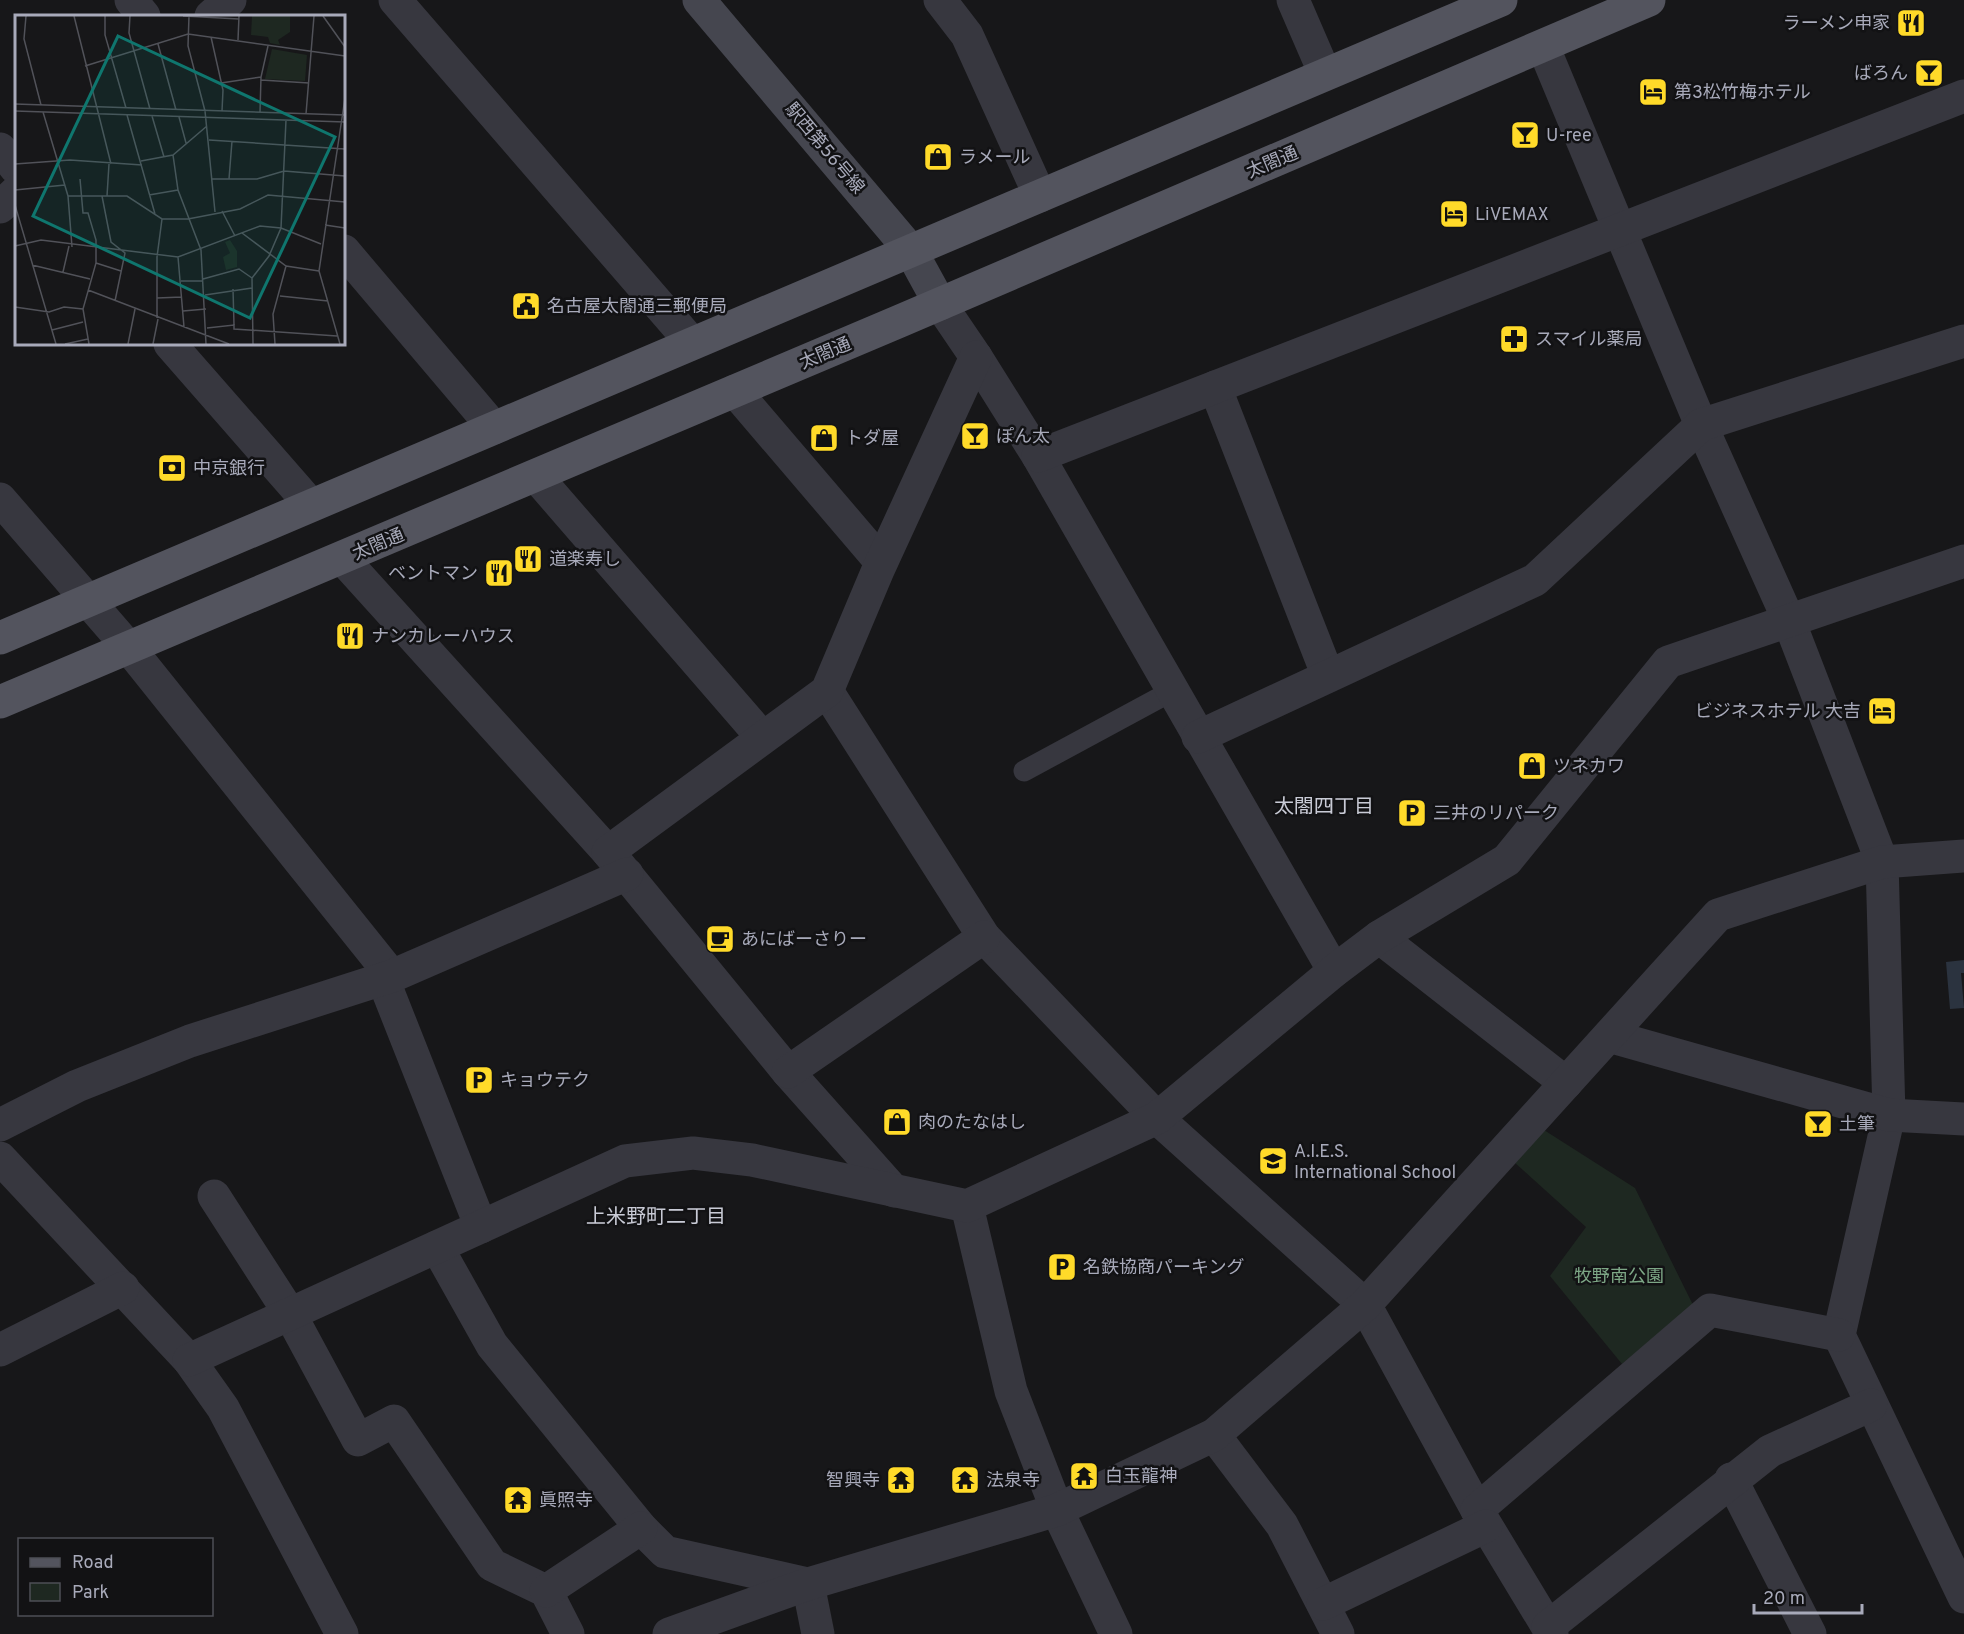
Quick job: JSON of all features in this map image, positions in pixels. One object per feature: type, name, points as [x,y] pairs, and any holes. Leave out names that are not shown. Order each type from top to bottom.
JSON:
[{"type":"main road","points":[[0,638],[1501,0]]},
{"type":"main road","name":"太閤通","points":[[0,702],[343,559],[1649,0]]},
{"type":"street","points":[[130,0],[143,15]]},
{"type":"street","points":[[212,15],[230,0]]},
{"type":"street","points":[[395,0],[692,344]]},
{"type":"street","name":"駅西第56号線","points":[[699,0],[911,251],[940,304]]},
{"type":"street","points":[[940,0],[967,35],[1040,196]]},
{"type":"street","points":[[1293,0],[1325,74]]},
{"type":"street","points":[[1543,46],[1701,425],[1789,621],[1882,862],[1889,1115],[1839,1335],[1964,1597]]},
{"type":"street","points":[[1038,456],[1964,96]]},
{"type":"street","points":[[0,149],[15,167]]},
{"type":"street","points":[[0,207],[15,193]]},
{"type":"street","points":[[345,252],[494,428]]},
{"type":"street","points":[[940,304],[1038,456],[1334,971]]},
{"type":"street","points":[[1198,736],[1535,580],[1701,425],[1964,340]]},
{"type":"street","points":[[171,345],[311,506]]},
{"type":"street","points":[[0,1125],[77,1086],[190,1041],[387,978],[617,863],[762,737],[827,691],[881,562],[976,357]]},
{"type":"street","points":[[1215,387],[1328,676]]},
{"type":"street","points":[[735,391],[881,562]]},
{"type":"street","points":[[536,476],[762,737]]},
{"type":"street","points":[[0,499],[129,648],[387,978],[481,1227]]},
{"type":"street","points":[[343,559],[617,863],[788,1072],[894,1191]]},
{"type":"street","points":[[189,1360],[624,1161],[693,1153],[752,1160],[967,1206],[1157,1118],[1334,971],[1379,938],[1507,860],[1668,662],[1964,561]]},
{"type":"street","points":[[827,691],[984,938],[1157,1118],[1365,1305],[1481,1518],[1550,1630],[1731,1479],[1770,1451],[1871,1406]]},
{"type":"street","points":[[669,1634],[807,1584],[1057,1510],[1214,1435],[1365,1305],[1718,915],[1882,862],[1964,856]]},
{"type":"street","points":[[788,1072],[984,938]]},
{"type":"street","points":[[1379,938],[1566,1083]]},
{"type":"street","points":[[1609,1036],[1889,1115],[1964,1119]]},
{"type":"street","points":[[0,1158],[189,1360],[223,1408],[342,1634]]},
{"type":"street","points":[[214,1196],[290,1314],[358,1440],[394,1421],[492,1565],[546,1591],[568,1634]]},
{"type":"street","points":[[967,1206],[1011,1391],[1057,1510],[1116,1634]]},
{"type":"street","points":[[436,1247],[492,1345],[640,1528],[665,1552],[807,1584]]},
{"type":"street","points":[[0,1350],[123,1288]]},
{"type":"street","points":[[1323,1604],[1481,1518],[1710,1310],[1839,1335]]},
{"type":"street","points":[[1214,1435],[1282,1526],[1338,1634]]},
{"type":"street","points":[[1731,1479],[1810,1634]]},
{"type":"street","points":[[546,1591],[640,1528]]},
{"type":"street","points":[[807,1584],[818,1634]]},
{"type":"lane","points":[[1024,771],[1172,691]]},
{"type":"green space","name":"牧野南公園","points":[[1544,1130],[1635,1188],[1693,1305],[1622,1364],[1550,1276],[1586,1227],[1514,1162]]},
{"type":"water","points":[[1964,960],[1964,973],[1961,973],[1964,1008],[1950,1009],[1946,962]]},
{"type":"place","name":"ラーメン申家","points":[[1911,23]]},
{"type":"place","name":"ばろん","points":[[1929,73]]},
{"type":"place","name":"第3松竹梅ホテル","points":[[1653,92]]},
{"type":"place","name":"U-ree","points":[[1525,135]]},
{"type":"place","name":"ラメール","points":[[938,157]]},
{"type":"place","name":"LiVEMAX","points":[[1454,214]]},
{"type":"place","name":"名古屋太閤通三郵便局","points":[[526,306]]},
{"type":"place","name":"スマイル薬局","points":[[1514,339]]},
{"type":"place","name":"ぽん太","points":[[975,436]]},
{"type":"place","name":"トダ屋","points":[[824,438]]},
{"type":"place","name":"中京銀行","points":[[172,468]]},
{"type":"place","name":"道楽寿し","points":[[528,559]]},
{"type":"place","name":"ベントマン","points":[[499,573]]},
{"type":"place","name":"ナンカレーハウス","points":[[350,636]]},
{"type":"place","name":"ビジネスホテル 大吉","points":[[1882,711]]},
{"type":"place","name":"ツネカワ","points":[[1532,766]]},
{"type":"place","name":"三井のリパーク","points":[[1412,813]]},
{"type":"place","name":"あにばーさりー","points":[[720,939]]},
{"type":"place","name":"キョウテク","points":[[479,1080]]},
{"type":"place","name":"肉のたなはし","points":[[897,1122]]},
{"type":"place","name":"土筆","points":[[1818,1124]]},
{"type":"place","name":"A.I.E.S. International School","points":[[1273,1161]]},
{"type":"place","name":"名鉄協商パーキング","points":[[1062,1267]]},
{"type":"place","name":"白玉龍神","points":[[1084,1476]]},
{"type":"place","name":"智興寺","points":[[901,1480]]},
{"type":"place","name":"法泉寺","points":[[965,1480]]},
{"type":"place","name":"眞照寺","points":[[518,1500]]},
{"type":"district","name":"太閤四丁目","points":[[1324,806]]},
{"type":"district","name":"上米野町二丁目","points":[[656,1216]]}]
